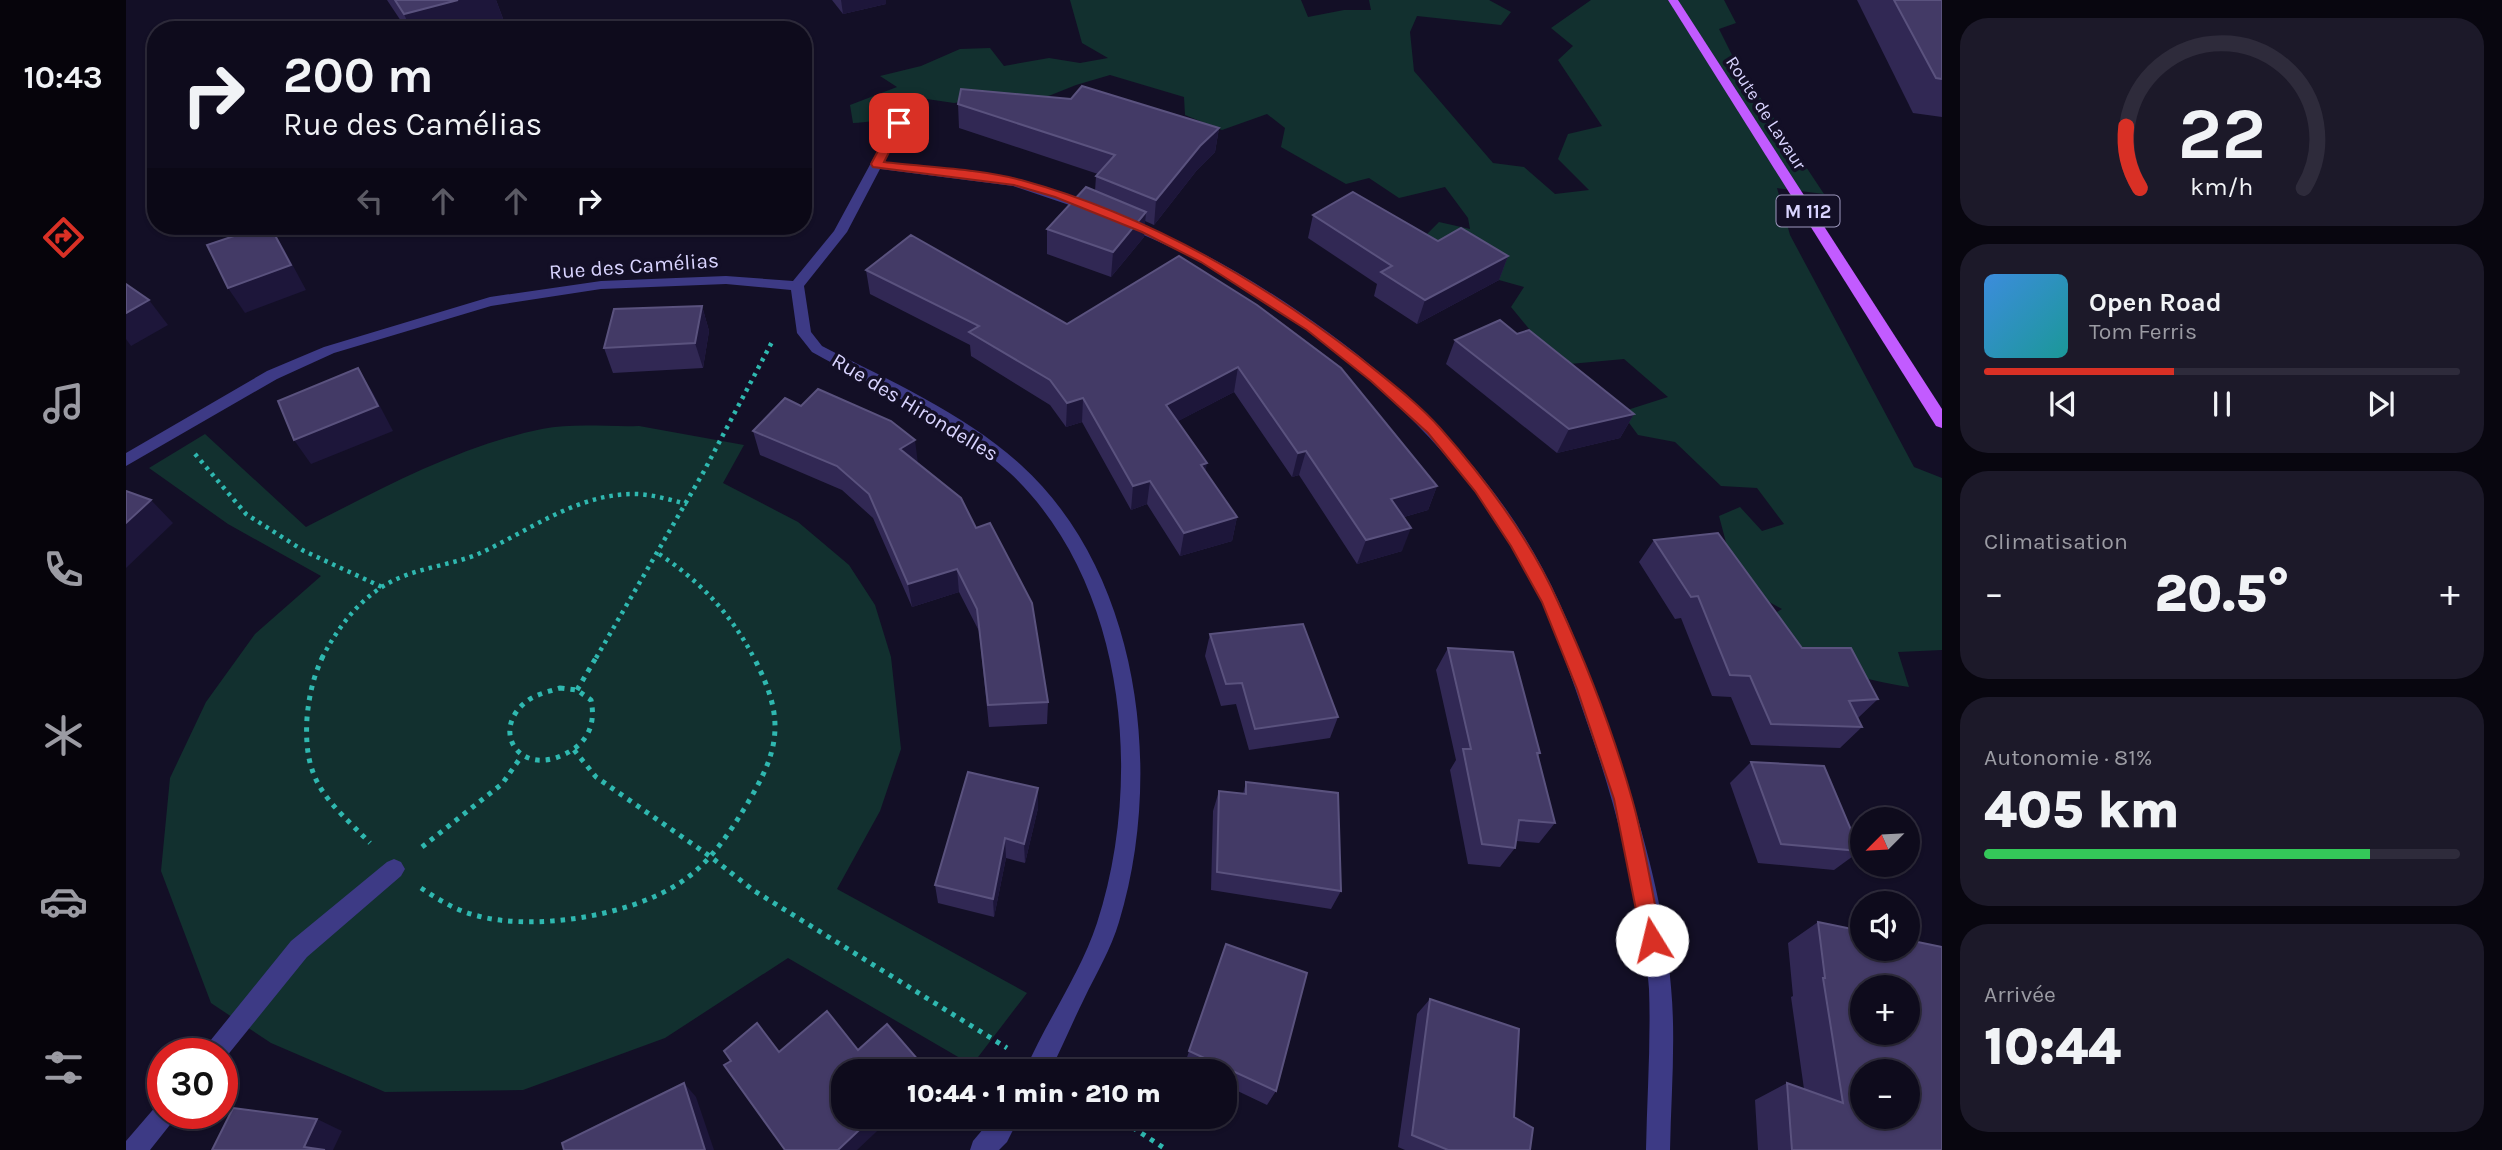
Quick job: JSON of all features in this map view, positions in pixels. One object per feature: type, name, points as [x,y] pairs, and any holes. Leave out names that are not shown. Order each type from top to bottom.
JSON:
[{"type":"main road","name":"Route de Lavaur","points":[[1673,0],[1942,422]]},
{"type":"street","points":[[797,286],[840,232],[910,102]]},
{"type":"street","points":[[877,164],[980,176],[1026,185],[1059,195],[1147,230],[1205,259],[1311,327],[1376,378],[1433,430],[1480,487],[1517,542],[1550,601],[1585,689],[1623,799],[1644,892],[1660,987],[1658,1150]]},
{"type":"street","name":"Rue des Camélias","points":[[126,460],[174,429],[272,375],[329,350],[490,302],[601,285],[726,280],[797,286]]},
{"type":"street","name":"Rue des Hirondelles","points":[[797,286],[804,333],[817,349],[968,433],[1005,461],[1038,492],[1067,531],[1089,571],[1112,633],[1125,679],[1132,736],[1133,782],[1122,858],[1107,927],[1043,1059]]},
{"type":"street","points":[[227,1038],[299,949],[394,869]]},
{"type":"street","points":[[134,1150],[152,1129]]},
{"type":"street","points":[[982,1150],[1000,1129]]},
{"type":"path","points":[[577,690],[659,554],[731,425],[797,286]]},
{"type":"path","points":[[174,429],[246,514],[304,551],[382,587]]},
{"type":"path","points":[[659,554],[709,592],[736,628],[768,688],[776,719],[774,744],[763,777],[711,857],[689,878],[654,898],[612,912],[537,924],[497,923],[464,913],[430,895],[394,869],[335,806],[313,775],[305,748],[310,687],[336,633],[360,606],[382,587],[400,578],[475,555],[545,518],[591,502],[632,494],[687,504]]},
{"type":"path","points":[[560,688],[577,690],[591,700],[595,716],[589,734],[574,750],[556,759],[538,761],[521,757],[510,746],[508,732],[512,716],[525,701],[542,691],[560,688]]},
{"type":"path","points":[[574,750],[596,777],[711,857],[752,890],[1021,1059]]},
{"type":"path","points":[[394,869],[502,784],[521,757]]},
{"type":"path","points":[[1135,1129],[1167,1150]]},
{"type":"green space","points":[[1070,0],[1301,0],[1308,17],[1344,10],[1371,10],[1369,0],[1489,0],[1511,12],[1501,25],[1417,16],[1410,32],[1414,71],[1493,163],[1524,167],[1555,194],[1589,190],[1558,159],[1568,134],[1602,126],[1558,60],[1573,46],[1551,28],[1591,0],[1724,0],[1736,23],[1719,29],[1732,55],[1824,194],[1777,188],[1790,235],[1914,467],[1942,478],[1942,650],[1898,652],[1909,687],[1843,672],[1743,631],[1782,609],[1737,584],[1719,516],[1740,507],[1762,531],[1784,524],[1757,488],[1721,486],[1675,442],[1638,435],[1621,412],[1668,397],[1624,359],[1559,365],[1511,307],[1524,287],[1499,280],[1427,234],[1439,222],[1470,229],[1468,218],[1445,187],[1399,198],[1369,178],[1346,184],[1281,147],[1285,128],[1267,114],[1222,130],[1185,115],[1184,97],[1110,75],[1046,97],[1000,96],[954,103],[920,98],[889,116],[853,123],[850,105],[897,87],[880,76],[921,66],[960,49],[990,48],[1004,66],[1049,58],[1080,63],[1108,58],[1082,43]]},
{"type":"green space","points":[[565,426],[639,426],[744,445],[723,483],[798,522],[849,565],[875,605],[891,657],[901,749],[880,811],[837,889],[1027,993],[977,1059],[962,1059],[788,958],[665,1038],[523,1090],[385,1092],[271,1043],[211,1003],[161,871],[170,778],[206,702],[255,634],[321,576],[228,524],[149,468],[205,434],[306,527],[451,457],[511,437]]},
{"type":"building","points":[[395,0],[458,0],[404,14]]},
{"type":"building","points":[[1894,0],[1942,0],[1942,79],[1936,78]]},
{"type":"building","points":[[1082,86],[1219,128],[1200,146],[1156,200],[1096,176],[1115,155],[958,104],[961,89],[1071,99]]},
{"type":"building","points":[[1086,187],[1146,212],[1113,252],[1047,229]]},
{"type":"building","points":[[1353,192],[1438,241],[1461,228],[1508,256],[1425,300],[1381,272],[1392,266],[1313,215]]},
{"type":"building","points":[[237,235],[275,235],[291,265],[228,288],[207,245]]},
{"type":"building","points":[[911,235],[1067,324],[1179,256],[1257,305],[1341,368],[1437,486],[1391,499],[1411,528],[1366,540],[1306,451],[1298,453],[1238,367],[1166,405],[1207,463],[1201,465],[1237,517],[1184,533],[1150,481],[1133,486],[1083,398],[1067,403],[1050,380],[969,332],[979,326],[866,270]]},
{"type":"building","points":[[126,284],[149,300],[126,313]]},
{"type":"building","points":[[702,306],[695,343],[604,348],[614,309]]},
{"type":"building","points":[[1500,320],[1517,334],[1529,330],[1634,414],[1569,429],[1455,340]]},
{"type":"building","points":[[358,368],[378,406],[294,440],[278,401]]},
{"type":"building","points":[[818,389],[891,421],[915,440],[900,449],[961,498],[976,528],[990,523],[1032,603],[1048,702],[988,705],[977,609],[957,569],[908,584],[869,494],[837,466],[753,431],[785,398],[801,406]]},
{"type":"building","points":[[126,491],[151,500],[126,523]]},
{"type":"building","points":[[1718,533],[1802,648],[1851,648],[1878,699],[1849,701],[1862,727],[1771,724],[1750,676],[1730,675],[1698,596],[1691,597],[1654,540]]},
{"type":"building","points":[[1303,624],[1338,717],[1255,729],[1242,683],[1226,684],[1210,634]]},
{"type":"building","points":[[1448,648],[1513,652],[1540,753],[1537,753],[1555,823],[1519,820],[1515,848],[1482,844],[1463,749],[1471,749]]},
{"type":"building","points":[[1751,762],[1824,766],[1850,827],[1850,850],[1781,844]]},
{"type":"building","points":[[968,772],[1038,788],[1024,844],[1005,838],[993,899],[935,885]]},
{"type":"building","points":[[1246,782],[1338,793],[1341,891],[1217,872],[1219,791],[1246,794]]},
{"type":"building","points":[[1818,922],[1850,929],[1850,961],[1920,961],[1920,942],[1942,947],[1942,1150],[1792,1150],[1787,1083],[1843,1103],[1823,978]]},
{"type":"building","points":[[1226,944],[1307,973],[1276,1091],[1237,1073],[1237,1059],[1206,1059],[1189,1051]]},
{"type":"building","points":[[1430,999],[1519,1029],[1514,1117],[1533,1128],[1530,1150],[1448,1150],[1412,1135]]},
{"type":"building","points":[[827,1011],[858,1050],[887,1024],[917,1059],[831,1059],[831,1129],[860,1129],[838,1150],[785,1150],[724,1065],[731,1061],[724,1051],[757,1023],[779,1052]]},
{"type":"building","points":[[684,1083],[705,1150],[564,1150],[562,1143]]},
{"type":"building","points":[[238,1109],[317,1119],[304,1147],[325,1150],[212,1150],[222,1129],[238,1129]]},
{"type":"route","points":[[899,123],[877,164],[1015,182],[1059,195],[1147,230],[1251,286],[1311,327],[1376,378],[1433,430],[1480,487],[1517,542],[1550,601],[1585,689],[1623,799],[1652,940]]}]
